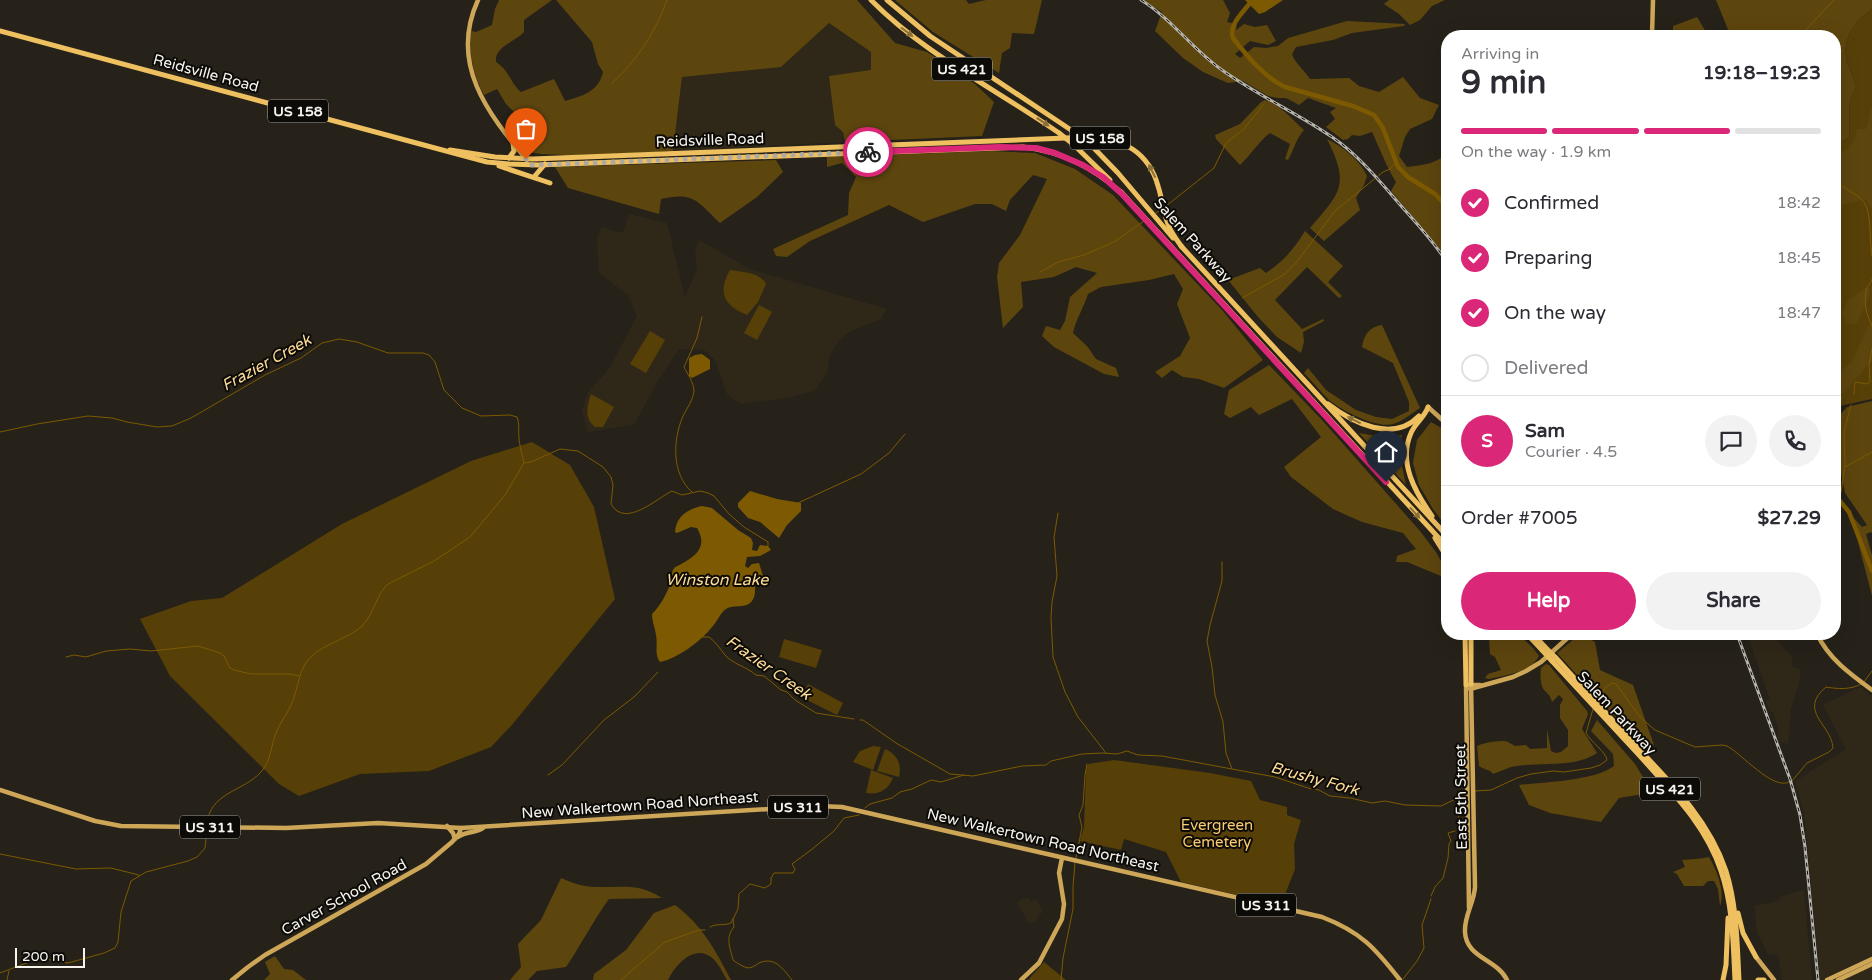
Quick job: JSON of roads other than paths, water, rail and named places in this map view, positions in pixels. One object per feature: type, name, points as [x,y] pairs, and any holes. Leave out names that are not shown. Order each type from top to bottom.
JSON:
[{"type":"highway","name":"Salem Parkway","points":[[870,0],[917,40],[1059,133],[1096,165],[1441,541]]},
{"type":"highway","name":"Salem Parkway","points":[[886,0],[923,31],[1089,143],[1122,177],[1182,248],[1441,528]]},
{"type":"highway","name":"Reidsville Road","points":[[0,30],[487,162],[531,165],[987,144]]},
{"type":"highway","name":"US 158","points":[[987,144],[1097,137],[1116,140],[1127,145],[1141,155],[1151,168],[1158,183],[1169,227],[1182,248]]},
{"type":"highway","points":[[509,158],[514,151],[514,143]]},
{"type":"highway","name":"Reidsville Road","points":[[434,148],[526,159],[987,144]]},
{"type":"highway","name":"US 158","points":[[987,144],[1023,147],[1055,153],[1090,168],[1122,194]]},
{"type":"highway","points":[[487,162],[534,176],[550,183]]},
{"type":"highway","points":[[534,176],[545,164]]},
{"type":"highway","points":[[1315,392],[1346,416],[1362,424],[1381,429],[1394,429],[1408,425],[1428,407]]},
{"type":"highway","points":[[1428,407],[1409,437],[1407,449],[1408,465],[1412,482],[1420,498],[1441,526]]},
{"type":"highway","points":[[1426,525],[1441,548]]},
{"type":"highway","points":[[1466,640],[1469,687]]},
{"type":"highway","points":[[1469,687],[1471,640]]},
{"type":"highway","name":"Salem Parkway","points":[[1534,640],[1682,795],[1698,816],[1715,845],[1730,886],[1735,920],[1739,980]]},
{"type":"highway","name":"Salem Parkway","points":[[1537,640],[1543,648]]},
{"type":"highway","name":"Salem Parkway","points":[[1606,716],[1694,818],[1715,855],[1728,895],[1735,980]]},
{"type":"highway","points":[[1730,886],[1743,933],[1756,957]]},
{"type":"highway","points":[[1723,980],[1728,926],[1728,895]]},
{"type":"highway","points":[[1758,980],[1764,980]]},
{"type":"main road","points":[[478,0],[471,18],[468,35],[468,56],[471,73],[481,96],[531,165]]},
{"type":"main road","points":[[1652,0],[1652,30]]},
{"type":"main road","points":[[1428,407],[1441,419]]},
{"type":"main road","points":[[1469,687],[1513,677],[1526,672],[1565,640]]},
{"type":"main road","points":[[1821,640],[1832,658],[1872,690]]},
{"type":"main road","name":"East 5th Street","points":[[1469,687],[1474,802],[1475,890],[1465,926],[1466,942],[1475,953],[1499,968],[1507,980]]},
{"type":"main road","name":"East 5th Street","points":[[1469,687],[1469,909]]},
{"type":"main road","name":"New Walkertown Road Northeast","points":[[0,790],[95,821],[121,826],[286,828],[378,823],[461,828],[818,806],[842,807],[1323,918],[1342,925],[1362,938],[1400,980]]},
{"type":"main road","points":[[446,826],[453,833],[455,839],[468,832],[481,830],[484,827]]},
{"type":"main road","name":"Carver School Road","points":[[232,980],[265,955],[420,868],[455,839],[461,828]]},
{"type":"main road","points":[[1021,980],[1039,963],[1062,919],[1064,904],[1059,874],[1062,858]]},
{"type":"main road","points":[[1756,957],[1774,980]]},
{"type":"main road","points":[[1827,980],[1872,959]]},
{"type":"main road","points":[[1838,980],[1872,964]]},
{"type":"water","points":[[1245,0],[1283,0],[1259,14]]},
{"type":"water","points":[[702,354],[710,360],[710,369],[692,378],[689,376],[689,358]]},
{"type":"water","points":[[750,491],[777,499],[801,503],[801,511],[787,525],[779,538],[760,522],[748,518],[738,507],[738,503]]},
{"type":"water","name":"Winston Lake","points":[[702,506],[712,508],[738,530],[751,538],[753,543],[752,550],[757,551],[760,545],[768,546],[771,550],[760,556],[747,557],[745,566],[748,568],[752,564],[759,563],[763,576],[755,582],[755,594],[752,601],[747,605],[726,609],[714,625],[695,643],[674,657],[660,662],[657,656],[656,632],[652,614],[666,594],[674,568],[687,561],[700,548],[701,542],[697,528],[691,527],[677,533],[675,532],[683,514]]},
{"type":"waterway","points":[[612,83],[630,65],[645,45],[667,0]]},
{"type":"waterway","points":[[1252,0],[1238,18],[1232,33],[1233,38],[1256,66],[1270,78],[1285,87],[1353,106],[1374,115],[1383,128],[1398,167],[1408,177],[1435,194],[1441,200]]},
{"type":"waterway","points":[[1806,30],[1834,0]]},
{"type":"waterway","points":[[1166,206],[1214,168],[1226,143],[1243,130],[1264,104]]},
{"type":"waterway","points":[[1242,298],[1285,274],[1296,263],[1335,211],[1383,172],[1390,169],[1395,163]]},
{"type":"waterway","points":[[1841,185],[1854,193],[1867,207],[1872,256]]},
{"type":"waterway","points":[[1156,213],[1163,209]]},
{"type":"waterway","points":[[1040,272],[1058,262],[1084,255],[1114,242],[1144,221]]},
{"type":"waterway","points":[[1872,279],[1867,289],[1865,301],[1872,326]]},
{"type":"waterway","points":[[692,492],[680,476],[677,466],[676,445],[680,425],[694,391],[692,381],[684,367],[697,338],[702,317]]},
{"type":"waterway","name":"Frazier Creek","points":[[0,432],[88,416],[112,418],[157,427],[172,426],[191,418],[265,375],[301,358],[322,343],[339,339],[357,342],[388,353],[423,353],[429,355],[435,362],[444,390],[462,408],[481,416],[510,415],[517,417],[524,463]]},
{"type":"waterway","points":[[1854,394],[1855,382],[1867,384],[1870,382],[1869,365],[1872,349]]},
{"type":"waterway","points":[[1841,492],[1845,465],[1844,432],[1851,405]]},
{"type":"waterway","points":[[798,503],[861,474],[889,453],[905,434]]},
{"type":"waterway","name":"Frazier Creek","points":[[525,463],[560,449],[578,451],[603,467],[611,477],[613,485],[611,504],[617,511],[624,514],[641,510],[672,491],[682,495],[700,491],[708,493],[714,496],[729,514],[744,527],[768,542],[768,546]]},
{"type":"waterway","points":[[1845,467],[1872,452]]},
{"type":"waterway","points":[[207,825],[209,814],[220,799],[254,779],[264,768],[276,733],[292,703],[302,671],[309,659],[323,648],[348,636],[362,626],[388,584],[434,561],[470,537],[505,495],[524,463]]},
{"type":"waterway","points":[[1841,502],[1849,512],[1872,571]]},
{"type":"waterway","points":[[1058,513],[1054,537],[1057,576],[1051,618],[1053,657],[1065,692],[1078,717],[1106,753]]},
{"type":"waterway","points":[[1222,562],[1222,581],[1207,641],[1215,695],[1223,722],[1226,753],[1232,769]]},
{"type":"waterway","name":"Frazier Creek","points":[[702,637],[709,637],[732,661],[756,675],[764,676],[795,700],[816,713],[854,719]]},
{"type":"waterway","points":[[66,657],[74,655],[86,657],[106,651],[130,649],[151,651],[198,646],[220,653],[224,656],[230,668],[234,670],[251,674],[290,674],[299,676]]},
{"type":"waterway","name":"Brushy Fork","points":[[1864,682],[1872,671]]},
{"type":"waterway","points":[[548,775],[562,765],[604,720],[634,697],[658,672]]},
{"type":"waterway","name":"Brushy Fork","points":[[1597,701],[1606,687],[1612,683],[1616,684],[1640,717],[1655,730],[1695,747],[1727,746],[1766,776],[1782,783],[1789,782]]},
{"type":"waterway","name":"Brushy Fork","points":[[1792,781],[1807,763],[1833,748],[1831,740],[1815,711],[1815,703],[1818,696],[1826,687],[1839,689],[1861,684]]},
{"type":"waterway","name":"Brushy Fork","points":[[1475,791],[1491,790],[1531,774],[1553,771],[1564,772],[1600,765],[1607,760],[1606,757],[1586,733],[1593,709]]},
{"type":"waterway","name":"Brushy Fork","points":[[860,720],[863,720],[896,743],[950,774],[973,776],[1022,766],[1046,765],[1051,761],[1082,754],[1117,754],[1127,751],[1138,755],[1162,756],[1275,777],[1319,790],[1330,796],[1372,803],[1385,801],[1405,805],[1441,806],[1466,794]]},
{"type":"waterway","points":[[1076,858],[1082,827],[1079,815],[1083,805],[1087,764]]},
{"type":"waterway","name":"Brushy Fork","points":[[865,808],[870,804],[892,798],[900,792],[912,789],[931,780],[941,782],[964,775]]},
{"type":"waterway","points":[[1458,799],[1461,806],[1458,825]]},
{"type":"waterway","name":"Brushy Fork","points":[[710,927],[731,923],[738,909],[739,894],[750,884],[765,888],[771,884],[771,878],[774,873],[793,873],[795,869],[792,864],[834,831],[844,818],[859,815]]},
{"type":"waterway","points":[[0,973],[40,958],[68,963],[115,948],[118,942],[121,912],[131,881],[146,872],[197,857],[205,848],[207,829]]},
{"type":"waterway","points":[[1431,896],[1435,887],[1443,878],[1451,841],[1448,833],[1455,831]]},
{"type":"waterway","points":[[0,854],[76,869],[111,868],[139,875]]},
{"type":"waterway","points":[[1061,980],[1063,958],[1073,909],[1075,862]]},
{"type":"waterway","points":[[1403,979],[1424,948],[1422,925],[1431,899]]},
{"type":"waterway","points":[[733,919],[734,927],[729,939],[733,960],[748,968],[765,961],[774,962],[792,980]]},
{"type":"waterway","name":"Brushy Fork","points":[[621,980],[665,942],[699,930],[705,930]]},
{"type":"waterway","points":[[7,980],[9,971]]},
{"type":"railway","points":[[1141,0],[1163,16],[1201,53],[1222,70],[1249,88],[1319,128],[1342,144],[1370,170],[1441,254]]},
{"type":"railway","points":[[1739,640],[1790,779],[1800,815],[1805,847],[1818,980]]},
{"type":"park label","name":"Evergreen Cemetery","points":[[1217,834]]}]
